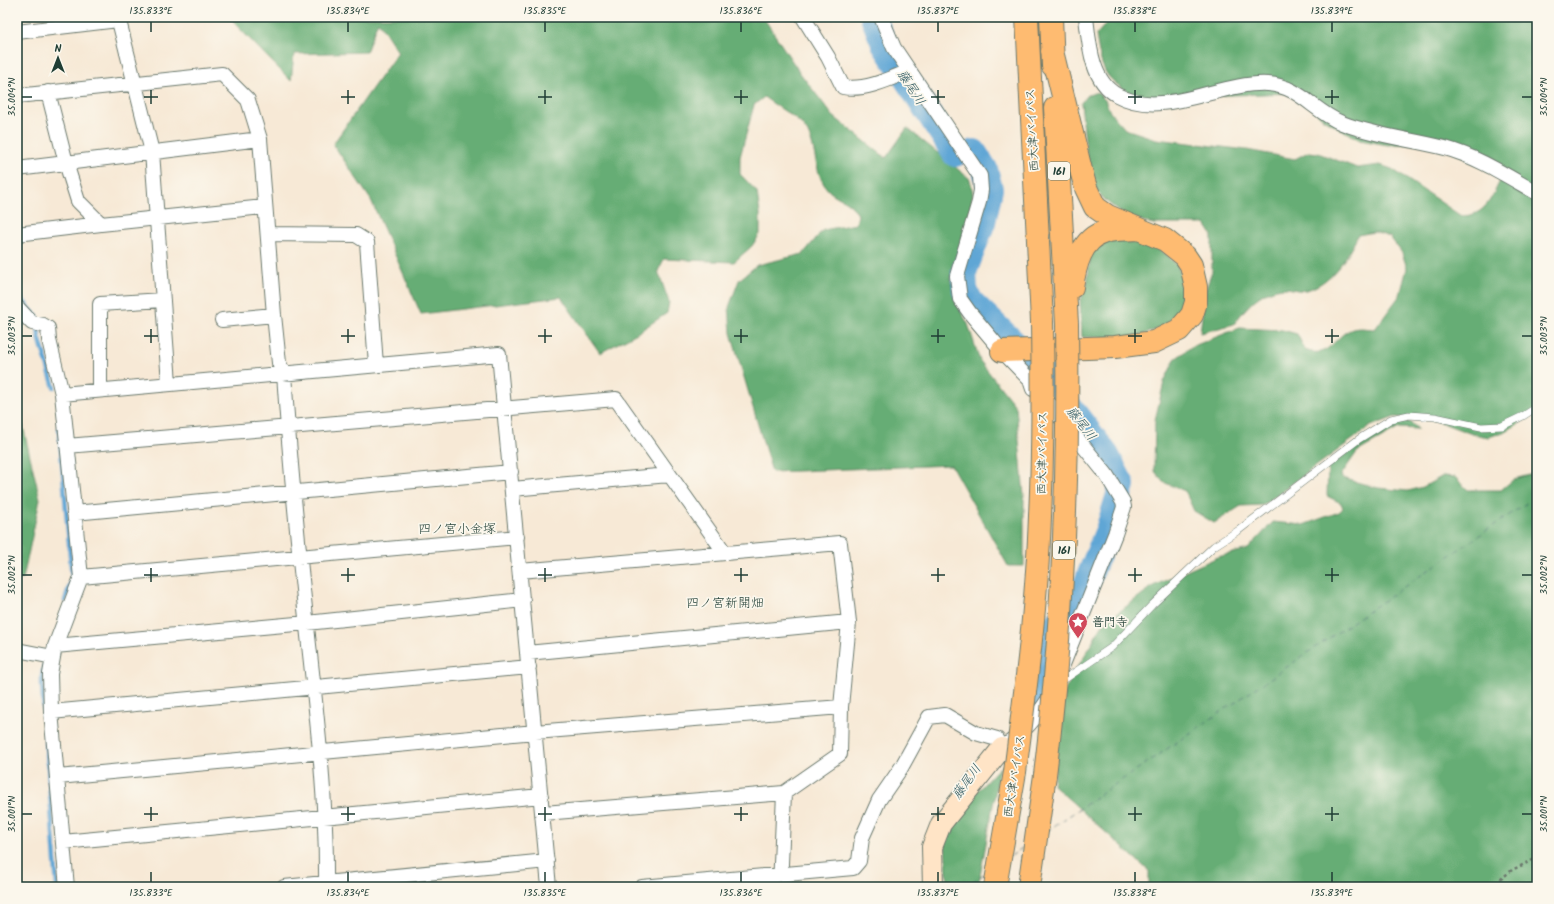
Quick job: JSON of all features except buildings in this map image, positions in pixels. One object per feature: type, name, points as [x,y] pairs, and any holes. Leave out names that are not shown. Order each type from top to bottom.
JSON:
[{"type":"highway","points":[[1016,17],[1029,60]]},
{"type":"highway","name":"西大津バイパス","points":[[995,887],[1015,772],[1031,646],[1043,454],[1042,322],[1027,17]]},
{"type":"highway","name":"西大津バイパス","points":[[1029,887],[1045,775],[1058,647],[1066,518],[1068,389],[1067,324],[1051,17]]},
{"type":"highway","points":[[1005,351],[1115,347],[1154,342],[1179,330],[1192,315],[1196,302],[1196,287],[1191,265],[1185,256],[1165,240],[1108,216],[1095,207],[1086,188],[1052,51]]},
{"type":"highway","points":[[1067,324],[1077,265],[1089,240],[1104,232],[1136,229]]},
{"type":"street","points":[[803,17],[828,57],[843,87],[851,88],[882,82],[904,73]]},
{"type":"street","points":[[881,17],[904,73],[980,176],[981,190],[979,202],[957,276],[960,299],[970,313],[1030,380],[1106,474],[1124,507],[1115,534],[1065,658],[1059,683],[1036,718],[1020,734],[1002,748],[941,824],[932,847],[933,887]]},
{"type":"street","points":[[1086,17],[1095,70],[1102,82],[1116,95],[1145,104],[1162,103],[1248,85],[1268,84],[1283,86],[1295,91],[1328,116],[1341,123],[1362,130],[1446,148],[1480,160],[1537,193]]},
{"type":"street","points":[[17,32],[118,18],[152,152],[169,383]]},
{"type":"street","points":[[17,96],[222,74],[248,100],[260,139],[264,207],[268,234],[274,315],[279,363],[284,374],[300,557],[320,751],[325,817],[326,885]]},
{"type":"street","points":[[48,92],[66,163],[78,201],[101,224]]},
{"type":"street","points":[[17,169],[260,139]]},
{"type":"street","points":[[17,234],[264,207]]},
{"type":"street","points":[[268,234],[356,235],[367,242],[376,365]]},
{"type":"street","points":[[100,390],[100,304],[162,300]]},
{"type":"street","points":[[17,307],[38,324],[48,328],[48,340],[62,394],[81,577],[54,652],[50,674],[51,712],[67,887]]},
{"type":"street","points":[[222,320],[274,315]]},
{"type":"street","points":[[62,394],[169,383],[500,354],[550,887]]},
{"type":"street","points":[[1020,734],[1020,704],[1036,547],[1036,401],[1030,380]]},
{"type":"street","points":[[67,446],[616,399],[725,553]]},
{"type":"street","points":[[74,513],[294,491],[510,472]]},
{"type":"street","points":[[512,489],[669,475]]},
{"type":"street","points":[[81,577],[517,537]]},
{"type":"street","points":[[520,571],[840,543],[849,622],[841,707],[840,754],[784,793],[544,813]]},
{"type":"street","points":[[17,650],[54,652],[522,600]]},
{"type":"street","points":[[51,712],[314,687],[849,622]]},
{"type":"street","points":[[58,777],[320,751],[841,707]]},
{"type":"street","points":[[642,887],[781,880],[853,868],[858,861],[862,838],[879,800],[901,768],[929,717],[945,715],[976,733],[996,739],[1002,748]]},
{"type":"street","points":[[781,880],[784,793]]},
{"type":"street","points":[[63,842],[541,796]]},
{"type":"street","points":[[284,887],[326,885],[547,861]]},
{"type":"lane","points":[[1059,683],[1112,647],[1152,605],[1214,546],[1239,530],[1359,439],[1391,420],[1415,416],[1435,417],[1481,427],[1502,426],[1523,416],[1537,407]]},
{"type":"path","points":[[1491,887],[1512,870],[1537,858]]},
{"type":"green space","points":[[231,17],[763,17],[800,73],[833,116],[886,158],[907,128],[970,179],[973,194],[968,220],[950,278],[955,301],[968,324],[980,361],[1016,407],[1024,496],[1024,566],[1008,566],[951,465],[772,472],[731,333],[729,307],[739,280],[757,265],[803,254],[823,230],[856,224],[858,215],[851,205],[832,194],[825,186],[818,172],[811,139],[800,122],[764,97],[754,105],[740,157],[740,174],[757,192],[760,214],[760,234],[752,246],[734,262],[664,259],[658,271],[669,302],[667,313],[637,333],[600,353],[561,297],[421,314],[371,200],[333,144],[398,52],[378,21],[366,52],[294,54],[291,81],[235,24]]},
{"type":"green space","points":[[1112,17],[1537,17],[1537,413],[1506,431],[1489,437],[1472,434],[1434,420],[1395,417],[1371,426],[1263,505],[1241,506],[1214,523],[1194,511],[1185,491],[1163,482],[1154,470],[1155,420],[1164,382],[1175,359],[1191,347],[1239,328],[1282,330],[1297,334],[1305,350],[1321,352],[1331,346],[1346,332],[1353,329],[1375,329],[1400,295],[1407,268],[1402,253],[1390,237],[1374,232],[1358,235],[1338,268],[1316,286],[1307,290],[1285,288],[1276,289],[1255,300],[1234,324],[1200,333],[1205,291],[1212,272],[1212,235],[1205,224],[1152,224],[1124,215],[1098,193],[1088,169],[1081,103],[1086,96],[1097,92],[1105,100],[1110,112],[1125,129],[1156,139],[1247,150],[1295,159],[1308,152],[1318,153],[1357,168],[1380,165],[1392,169],[1461,216],[1476,213],[1487,205],[1501,179],[1440,142],[1388,145],[1360,140],[1323,119],[1296,93],[1139,98],[1112,80],[1103,67],[1100,58],[1096,35]]},
{"type":"green space","points":[[1132,235],[1150,243],[1170,258],[1177,266],[1183,285],[1184,294],[1179,308],[1175,315],[1163,326],[1146,333],[1128,337],[1082,337],[1080,302],[1087,285],[1091,250],[1109,236]]},
{"type":"green space","points":[[17,401],[40,499],[23,579],[17,580]]},
{"type":"green space","points":[[1398,421],[1410,422],[1418,429],[1399,428],[1357,452],[1341,475],[1342,478],[1378,488],[1408,491],[1423,487],[1443,476],[1455,477],[1468,490],[1501,490],[1514,479],[1537,473],[1537,887],[1149,887],[1149,871],[1053,785],[1065,690],[1102,625],[1153,586],[1218,557],[1248,549],[1273,522],[1303,525],[1339,512],[1343,508],[1341,503],[1327,496],[1328,465],[1376,433]]},
{"type":"green space","points":[[1000,767],[978,887],[948,887],[945,845],[966,803]]},
{"type":"waterway","name":"藤尾川","points":[[873,17],[885,46],[955,154]]},
{"type":"waterway","name":"藤尾川","points":[[974,152],[985,169],[990,189],[983,222],[964,272],[965,290],[971,302],[1037,365],[1106,454],[1122,485],[1108,530],[1076,609],[1054,626],[1046,648],[1041,686],[1027,709]]},
{"type":"waterway","points":[[17,293],[37,317],[39,337],[54,387]]},
{"type":"waterway","points":[[59,428],[72,578],[65,601]]},
{"type":"waterway","points":[[44,665],[42,687],[57,887]]},
{"type":"ferry route","points":[[1047,831],[1537,496]]},
{"type":"ferry route","points":[[1011,856],[1025,846]]},
{"type":"ferry route","points":[[965,887],[987,872]]},
{"type":"place","name":"普門寺","points":[[1078,639]]},
{"type":"district","name":"四ノ宮小金塚","points":[[457,528]]},
{"type":"district","name":"四ノ宮新開畑","points":[[725,602]]}]
